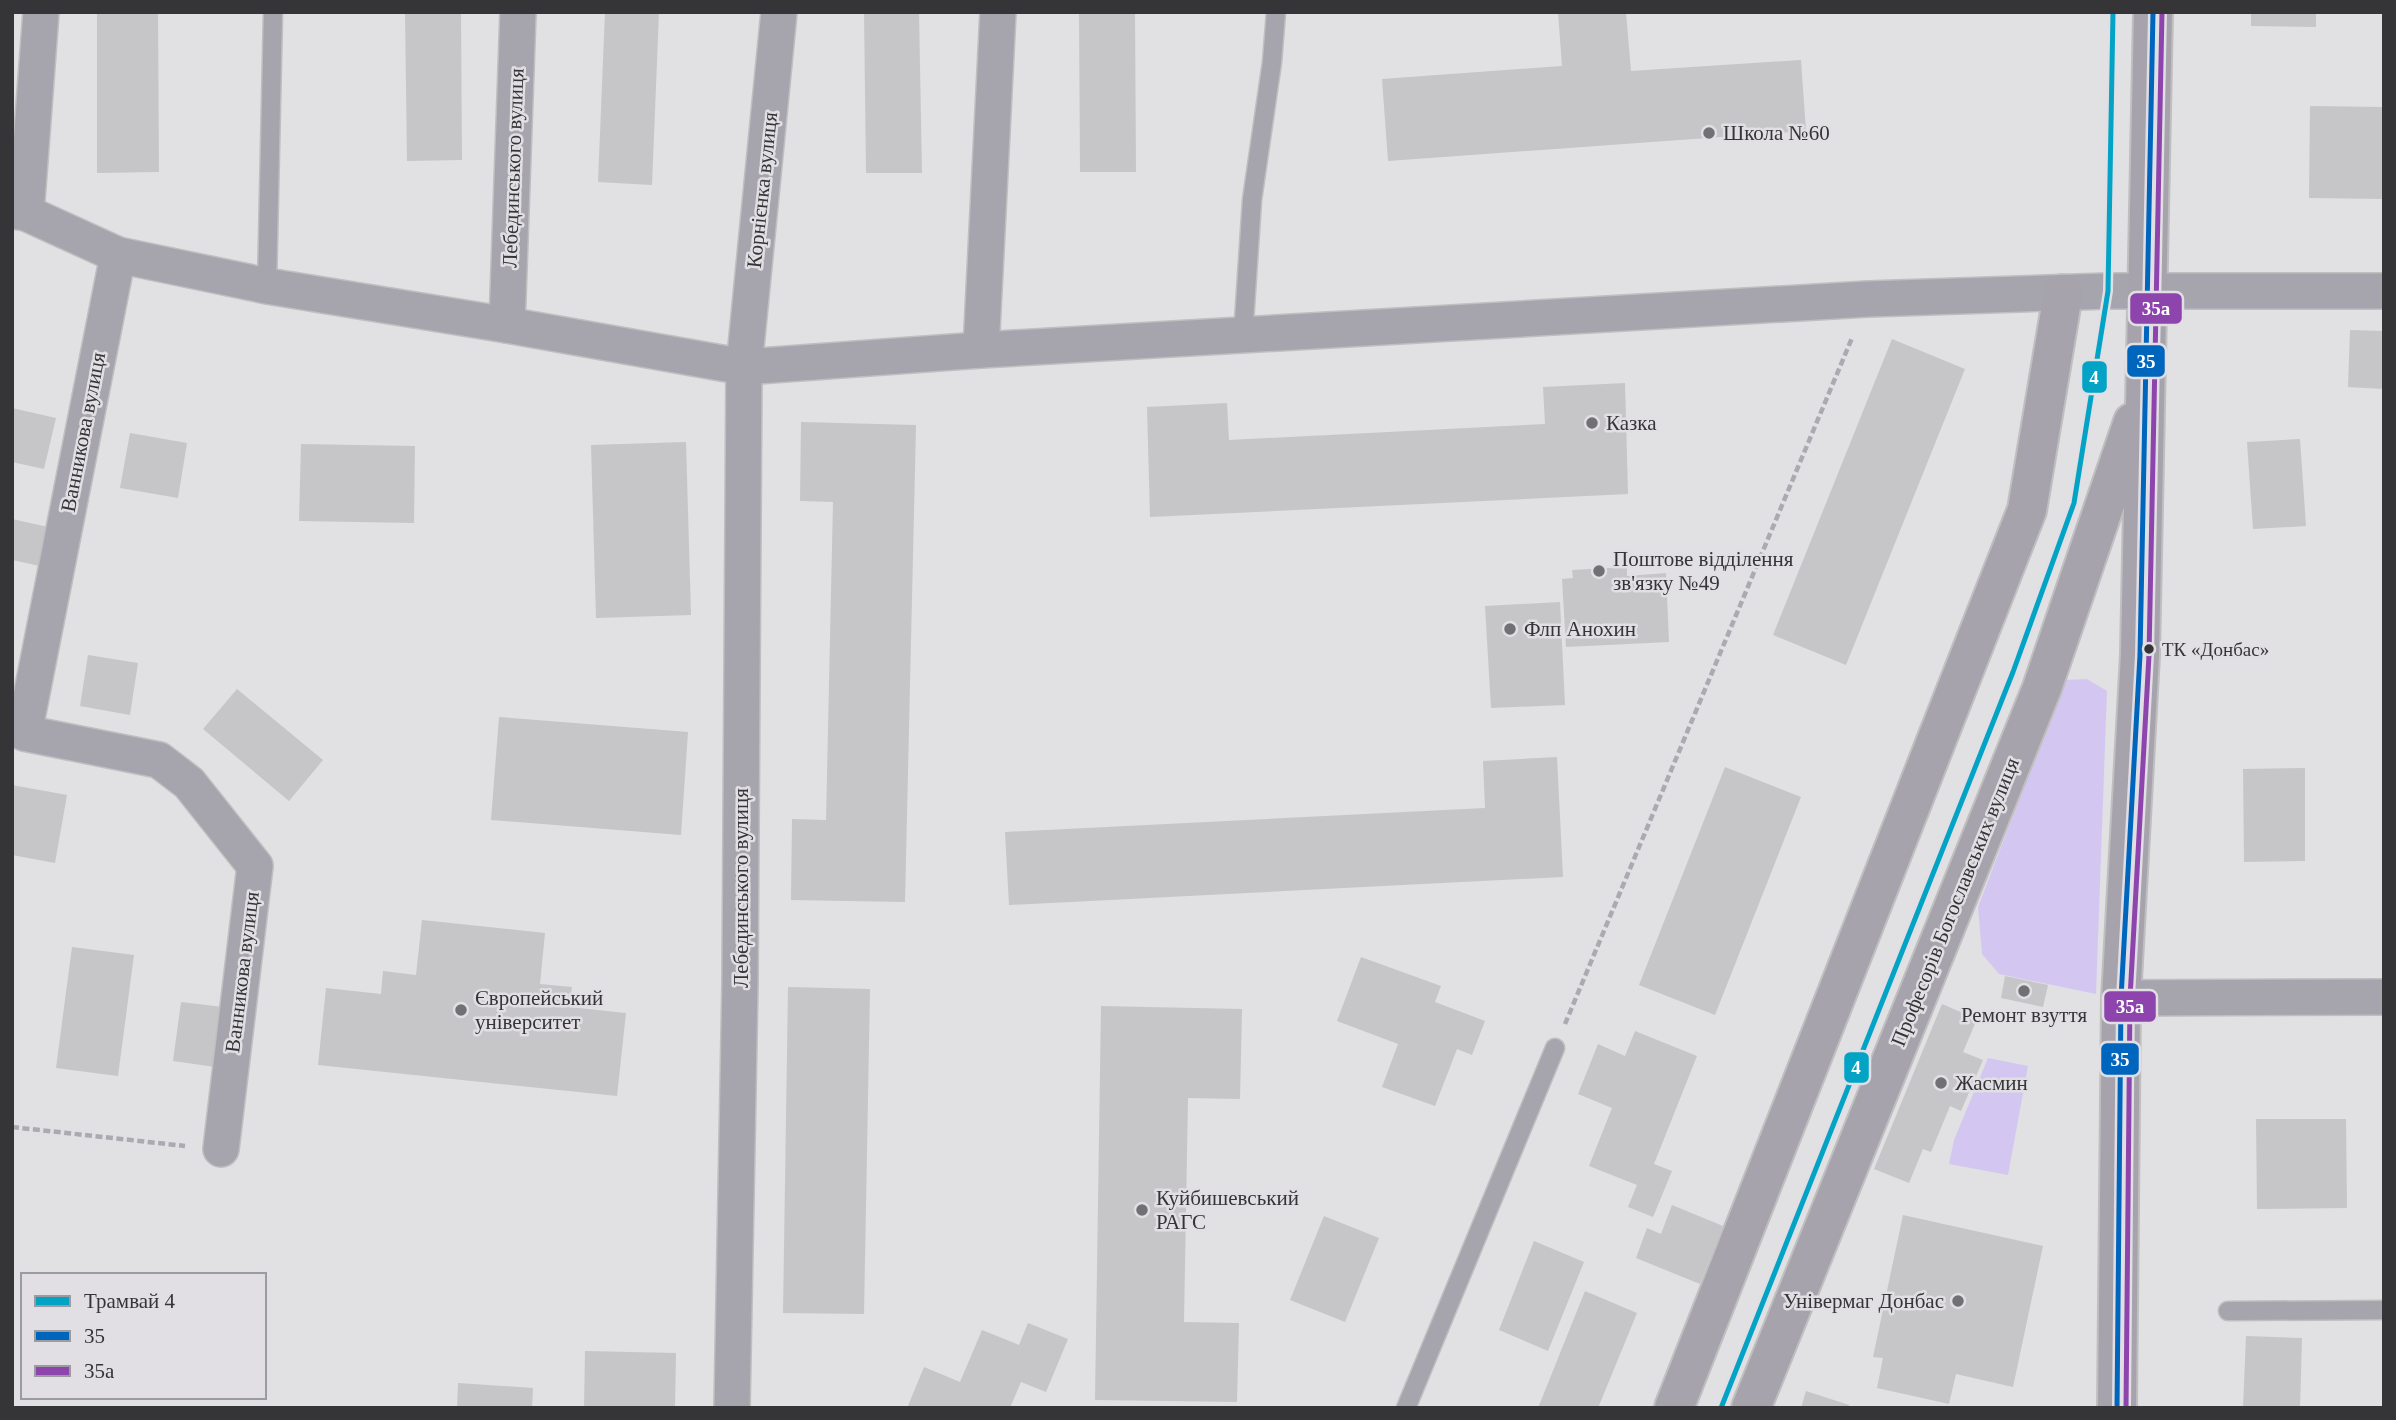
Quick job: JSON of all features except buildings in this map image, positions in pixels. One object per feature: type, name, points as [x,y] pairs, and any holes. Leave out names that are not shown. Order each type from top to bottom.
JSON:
[{"type":"street","points":[[41,12],[19,212],[118,255],[267,286],[744,367],[1868,299],[2108,291],[2384,291]]},
{"type":"street","name":"Лебединського вулиця","points":[[507,325],[518,12]]},
{"type":"street","name":"Корнієнка вулиця","points":[[744,367],[779,12]]},
{"type":"street","points":[[981,351],[998,12]]},
{"type":"street","points":[[2117,1408],[2120,998],[2140,655],[2153,12]]},
{"type":"street","name":"Ванникова вулиця","points":[[118,255],[18,732],[159,760],[189,783],[255,866],[221,1149]]},
{"type":"street","points":[[1674,1408],[2027,510],[2063,294]]},
{"type":"street","name":"Лебединського вулиця","points":[[732,1408],[740,982],[744,367]]},
{"type":"street","name":"Професорів Богославських вулиця","points":[[1751,1408],[2042,688],[2144,390]]},
{"type":"street","points":[[2120,998],[2384,997]]},
{"type":"lane","points":[[267,286],[273,12]]},
{"type":"lane","points":[[1243,337],[1252,200],[1272,62],[1276,12]]},
{"type":"lane","points":[[1406,1408],[1555,1048]]},
{"type":"lane","points":[[2228,1311],[2384,1310]]},
{"type":"path","points":[[1555,1048],[1868,299]]},
{"type":"path","points":[[12,1127],[221,1149]]},
{"type":"shaded area","points":[[2087,679],[2107,691],[2096,994],[1999,974],[1982,954],[1978,907],[2065,680]]},
{"type":"shaded area","points":[[1988,1058],[2028,1066],[2008,1175],[1949,1164],[1954,1140]]},
{"type":"tram line","name":"4","points":[[1721,1408],[2013,672],[2074,503],[2108,291],[2113,12]]},
{"type":"transit line","name":"35","points":[[2117,1408],[2121,998],[2140,655],[2153,12]]},
{"type":"transit line","name":"35а","points":[[2126,1408],[2130,998],[2149,655],[2162,12]]},
{"type":"place","name":"Школа №60","points":[[1709,133]]},
{"type":"place","name":"Казка","points":[[1592,423]]},
{"type":"place","name":"Поштове відділення зв'язку №49","points":[[1599,571]]},
{"type":"place","name":"Флп Анохин","points":[[1510,629]]},
{"type":"place","name":"ТК «Донбас»","points":[[2149,649]]},
{"type":"place","name":"Ремонт взуття","points":[[2024,991]]},
{"type":"place","name":"Європейський університет","points":[[461,1010]]},
{"type":"place","name":"Жасмин","points":[[1941,1083]]},
{"type":"place","name":"Куйбишевський РАГС","points":[[1142,1210]]},
{"type":"place","name":"Універмаг Донбас","points":[[1958,1301]]}]
